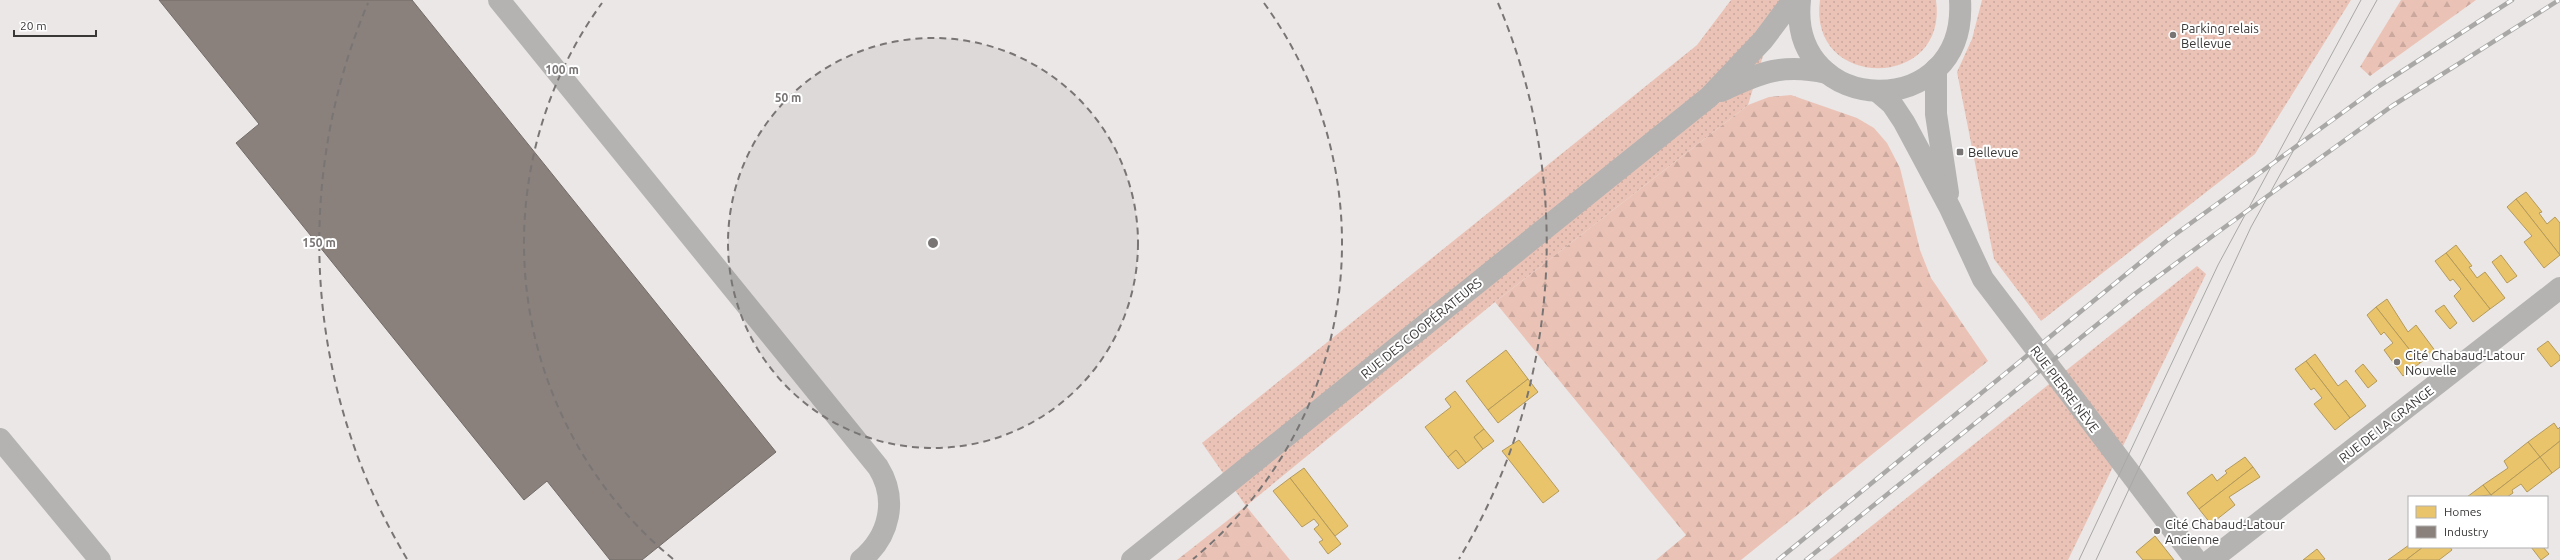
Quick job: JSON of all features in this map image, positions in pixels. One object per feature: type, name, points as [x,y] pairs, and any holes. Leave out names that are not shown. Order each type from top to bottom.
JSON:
[{"type":"street","points":[[499,0],[878,467],[888,490],[889,516],[879,541],[861,560]]},
{"type":"street","name":"RUE DES COOPÉRATEURS","points":[[1132,560],[1709,97],[1763,40],[1793,0]]},
{"type":"street","points":[[1800,0],[1799,21],[1806,44],[1819,65],[1827,73],[1846,85],[1878,92],[1909,86],[1936,69],[1954,42],[1960,21],[1960,0]]},
{"type":"street","name":"RUE DES COOPÉRATEURS","points":[[1709,97],[1750,77],[1779,68],[1799,67],[1827,73]]},
{"type":"street","name":"RUE PIERRE NÈVE","points":[[1936,69],[1936,114],[1950,208]]},
{"type":"street","name":"RUE PIERRE NÈVE","points":[[1878,92],[1892,104],[1904,122],[1950,208],[1983,279],[2196,560]]},
{"type":"street","name":"RUE DE LA GRANGE","points":[[2211,560],[2560,288]]},
{"type":"street","points":[[0,439],[100,560]]},
{"type":"green space","points":[[1731,0],[1780,0],[1748,105],[1495,302],[1246,506],[1202,443],[1697,45]]},
{"type":"green space","points":[[1820,0],[1936,0],[1934,30],[1922,51],[1902,64],[1878,68],[1854,64],[1834,51],[1822,30]]},
{"type":"green space","points":[[1982,0],[2351,0],[2255,154],[2041,321],[1994,259],[1957,72],[1972,39]]},
{"type":"green space","points":[[2401,0],[2476,0],[2370,76],[2360,67]]},
{"type":"green space","points":[[1791,95],[1857,118],[1874,128],[1887,143],[1900,168],[1920,250],[1931,278],[1988,361],[1741,560],[1656,560],[1686,535],[1495,302],[1748,105],[1769,97]]},
{"type":"green space","points":[[2197,266],[2206,274],[2068,560],[1829,560]]},
{"type":"green space","points":[[1246,506],[1290,560],[1177,560]]},
{"type":"building: Homes","points":[[2526,192],[2542,212],[2539,213],[2547,224],[2555,217],[2560,223],[2560,255],[2516,199]]},
{"type":"building: Homes","points":[[2516,199],[2560,255],[2544,268],[2524,242],[2532,236],[2507,207]]},
{"type":"building: Homes","points":[[2456,245],[2472,266],[2469,267],[2477,278],[2485,272],[2505,298],[2490,309],[2446,253]]},
{"type":"building: Homes","points":[[2446,253],[2490,309],[2473,322],[2454,296],[2461,289],[2453,279],[2450,281],[2435,261]]},
{"type":"building: Homes","points":[[2501,255],[2517,276],[2507,283],[2492,262]]},
{"type":"building: Homes","points":[[2387,299],[2408,332],[2416,325],[2436,352],[2420,363],[2376,307]]},
{"type":"building: Homes","points":[[2444,305],[2457,323],[2450,329],[2435,311]]},
{"type":"building: Homes","points":[[2376,307],[2420,363],[2403,376],[2384,350],[2393,343],[2384,332],[2381,335],[2367,315]]},
{"type":"building: Homes","points":[[2548,341],[2560,356],[2560,360],[2551,367],[2537,349]]},
{"type":"building: Homes","points":[[1506,350],[1528,379],[1488,410],[1466,381]]},
{"type":"building: Homes","points":[[2315,354],[2338,386],[2346,380],[2366,406],[2350,418],[2306,361]]},
{"type":"building: Homes","points":[[2306,361],[2350,418],[2335,430],[2314,404],[2322,398],[2314,388],[2311,390],[2295,369]]},
{"type":"building: Homes","points":[[2363,364],[2377,381],[2368,388],[2355,371]]},
{"type":"building: Homes","points":[[1528,379],[1538,392],[1498,423],[1488,410]]},
{"type":"building: Homes","points":[[1455,391],[1484,429],[1474,437],[1483,449],[1466,463],[1456,450],[1448,457],[1425,427],[1451,407],[1445,399]]},
{"type":"building: Homes","points":[[2554,423],[2558,429],[2560,427],[2560,441],[2540,457],[2528,442]]},
{"type":"building: Homes","points":[[1484,429],[1494,441],[1483,449],[1474,437]]},
{"type":"building: Homes","points":[[1519,440],[1559,491],[1543,503],[1502,451]]},
{"type":"building: Homes","points":[[2560,441],[2560,467],[2552,473],[2540,457]]},
{"type":"building: Homes","points":[[2528,442],[2540,457],[2491,495],[2483,485],[2508,468],[2504,461]]},
{"type":"building: Homes","points":[[1456,450],[1466,463],[1458,469],[1448,457]]},
{"type":"building: Homes","points":[[2245,457],[2253,467],[2199,509],[2187,493],[2212,474],[2217,481],[2227,473],[2225,471]]},
{"type":"building: Homes","points":[[2540,457],[2552,473],[2527,492],[2521,484],[2512,490],[2513,493],[2508,496],[2491,495]]},
{"type":"building: Homes","points":[[2253,467],[2260,477],[2229,497],[2235,505],[2211,524],[2199,509]]},
{"type":"building: Homes","points":[[1304,468],[1348,526],[1335,536],[1290,478]]},
{"type":"building: Homes","points":[[1290,478],[1341,544],[1328,554],[1319,542],[1323,540],[1314,529],[1319,525],[1314,519],[1302,527],[1273,491]]},
{"type":"building: Homes","points":[[2483,485],[2491,495],[2479,496],[2468,496]]},
{"type":"building: Homes","points":[[2155,536],[2174,560],[2143,560],[2136,552]]},
{"type":"building: Homes","points":[[2408,546],[2408,548],[2422,548],[2406,560],[2388,560]]},
{"type":"building: Homes","points":[[2422,548],[2451,548],[2452,550],[2439,560],[2406,560]]},
{"type":"building: Homes","points":[[2532,548],[2544,548],[2549,554],[2541,560]]},
{"type":"building: Homes","points":[[2317,549],[2325,559],[2303,560]]},
{"type":"building: Industry","points":[[159,0],[412,0],[776,452],[642,560],[610,560],[547,481],[524,500],[236,143],[259,124]]},
{"type":"tram line","points":[[2079,560],[2218,265],[2361,0]]},
{"type":"tram line","points":[[2096,560],[2251,227],[2377,0]]},
{"type":"railway","points":[[1778,560],[2169,239],[2379,86],[2512,0]]},
{"type":"railway","points":[[1806,560],[2136,293],[2218,232],[2392,106],[2559,0]]},
{"type":"place","name":"Parking relais Bellevue","points":[[2173,35]]},
{"type":"place","name":"Bellevue","points":[[1960,152]]},
{"type":"place","name":"Cité Chabaud-Latour Nouvelle","points":[[2397,362]]},
{"type":"place","name":"Cité Chabaud-Latour Ancienne","points":[[2157,531]]}]
